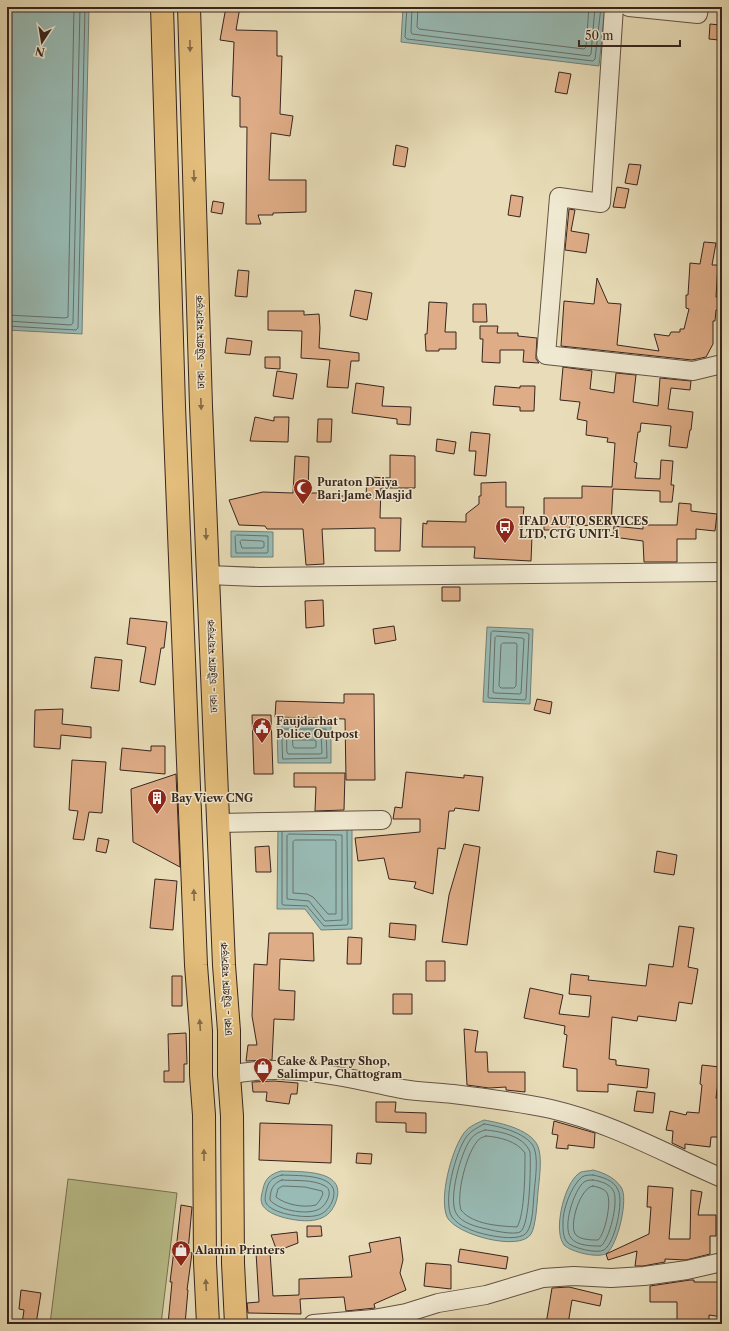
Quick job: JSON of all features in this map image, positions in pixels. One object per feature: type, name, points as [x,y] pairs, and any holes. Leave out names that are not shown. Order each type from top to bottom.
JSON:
[{"type":"highway","points":[[162,7],[174,406],[196,965],[201,1031],[201,1075],[204,1115],[205,1262],[208,1324]]},
{"type":"highway","name":"ঢাকা - চট্টগ্রাম মহাসড়ক","points":[[189,7],[201,406],[224,965],[229,1031],[229,1075],[232,1116],[233,1263],[236,1324]]},
{"type":"street","points":[[614,7],[601,203],[559,197],[546,355],[693,371],[722,364]]},
{"type":"street","points":[[629,7],[698,14],[699,7]]},
{"type":"street","points":[[208,575],[267,577],[722,572]]},
{"type":"street","points":[[218,823],[382,820]]},
{"type":"street","points":[[229,1075],[268,1069],[309,1072],[361,1080],[402,1089],[453,1094],[551,1109],[586,1119],[624,1134],[722,1178]]},
{"type":"street","points":[[313,1324],[373,1318],[392,1320],[406,1313],[438,1303],[486,1295],[543,1278],[574,1276],[611,1278],[644,1276],[687,1270],[722,1262]]},
{"type":"green space","points":[[68,1179],[177,1193],[161,1324],[50,1324]]},
{"type":"water","points":[[7,7],[89,7],[82,334],[7,330]]},
{"type":"water","points":[[403,7],[605,7],[599,66],[401,42]]},
{"type":"water","points":[[719,384],[722,385],[722,440]]},
{"type":"water","points":[[231,531],[273,532],[273,557],[231,557]]},
{"type":"water","points":[[487,627],[533,629],[530,704],[483,702]]},
{"type":"water","points":[[331,724],[331,763],[278,763],[277,725]]},
{"type":"water","points":[[278,825],[352,825],[352,929],[321,930],[305,909],[277,909]]},
{"type":"water","points":[[484,1120],[499,1123],[524,1133],[531,1137],[539,1150],[540,1171],[537,1208],[533,1230],[525,1239],[502,1241],[488,1239],[462,1230],[453,1224],[447,1217],[444,1199],[445,1188],[454,1153],[466,1130]]},
{"type":"water","points":[[593,1170],[608,1176],[621,1187],[624,1201],[621,1221],[615,1240],[607,1253],[603,1255],[585,1254],[568,1248],[561,1240],[559,1227],[561,1209],[571,1183],[581,1172]]},
{"type":"water","points":[[281,1171],[311,1173],[330,1178],[336,1184],[338,1193],[332,1210],[327,1215],[319,1219],[302,1221],[278,1216],[265,1209],[261,1202],[261,1198],[265,1182],[271,1175]]},
{"type":"building","points":[[226,7],[240,7],[236,30],[277,31],[277,56],[282,56],[280,114],[293,116],[290,136],[271,133],[269,180],[306,180],[306,212],[258,215],[261,224],[246,224],[247,127],[240,127],[240,97],[232,96],[234,42],[220,40]]},
{"type":"building","points":[[710,24],[720,25],[719,40],[709,39]]},
{"type":"building","points":[[559,72],[571,74],[567,94],[555,92]]},
{"type":"building","points":[[396,145],[408,148],[405,167],[393,165]]},
{"type":"building","points":[[629,164],[641,165],[637,185],[625,183]]},
{"type":"building","points":[[617,187],[629,189],[625,208],[613,207]]},
{"type":"building","points":[[511,195],[523,197],[520,217],[508,215]]},
{"type":"building","points":[[213,201],[224,203],[222,214],[211,212]]},
{"type":"building","points":[[569,209],[575,210],[571,231],[589,234],[586,253],[565,250]]},
{"type":"building","points":[[704,242],[716,243],[712,265],[718,265],[716,297],[719,297],[718,310],[716,310],[715,321],[713,321],[713,344],[706,357],[692,360],[561,346],[564,301],[594,304],[597,278],[608,303],[621,304],[617,345],[659,351],[654,334],[669,336],[671,332],[680,332],[680,329],[684,329],[689,309],[686,308],[686,295],[688,295],[690,263],[700,264]]},
{"type":"building","points":[[238,270],[249,271],[247,297],[235,296]]},
{"type":"building","points":[[355,290],[372,293],[367,320],[350,316]]},
{"type":"building","points":[[429,302],[447,303],[445,332],[456,332],[456,349],[426,351],[425,334],[427,334]]},
{"type":"building","points":[[473,304],[486,304],[487,322],[473,322]]},
{"type":"building","points":[[268,311],[304,311],[304,315],[319,314],[319,348],[359,353],[359,361],[351,361],[348,388],[327,387],[330,360],[301,358],[302,331],[268,330]]},
{"type":"building","points":[[480,326],[498,326],[497,333],[518,333],[518,336],[537,338],[536,359],[539,363],[523,362],[524,350],[500,350],[500,363],[482,362],[483,339],[480,339]]},
{"type":"building","points":[[227,338],[252,341],[250,355],[225,353]]},
{"type":"building","points":[[265,357],[280,357],[280,369],[265,368]]},
{"type":"building","points":[[563,367],[592,371],[590,389],[614,393],[616,373],[636,375],[633,402],[658,406],[660,378],[691,381],[690,390],[671,388],[668,409],[693,412],[687,448],[669,446],[671,426],[641,423],[640,432],[638,432],[634,462],[637,463],[635,478],[660,479],[661,460],[673,461],[671,485],[674,485],[672,502],[660,502],[660,491],[613,489],[611,526],[570,525],[570,530],[544,530],[544,498],[582,498],[582,486],[612,487],[615,443],[607,442],[608,438],[586,435],[587,421],[577,419],[580,402],[560,400]]},
{"type":"building","points":[[277,371],[297,374],[293,399],[273,396]]},
{"type":"building","points":[[356,383],[384,387],[382,406],[411,407],[410,425],[397,424],[397,419],[352,413]]},
{"type":"building","points":[[495,386],[520,388],[520,386],[535,386],[534,411],[520,411],[520,407],[493,405]]},
{"type":"building","points":[[255,417],[274,421],[274,417],[289,417],[288,442],[250,441]]},
{"type":"building","points":[[318,419],[332,419],[331,442],[317,442]]},
{"type":"building","points":[[471,432],[490,434],[486,476],[474,475],[476,451],[469,451]]},
{"type":"building","points":[[437,439],[456,442],[454,454],[436,451]]},
{"type":"building","points":[[390,455],[415,456],[415,488],[381,488],[380,518],[401,518],[400,551],[375,551],[375,528],[322,529],[324,564],[306,565],[303,529],[267,529],[265,526],[239,525],[229,500],[263,492],[293,493],[295,456],[309,457],[308,493],[325,493],[325,496],[366,496],[367,477],[390,478]]},
{"type":"building","points":[[506,482],[506,507],[524,507],[521,536],[532,536],[531,561],[474,558],[475,547],[422,547],[423,523],[427,524],[427,521],[466,522],[466,514],[479,504],[479,496],[481,496],[481,483]]},
{"type":"building","points":[[679,503],[691,504],[691,511],[717,514],[715,531],[696,529],[696,539],[677,539],[677,562],[644,562],[643,541],[613,537],[614,526],[643,529],[643,525],[677,525]]},
{"type":"building","points":[[442,587],[460,587],[460,601],[442,601]]},
{"type":"building","points":[[323,600],[324,626],[306,628],[305,601]]},
{"type":"building","points":[[130,618],[167,622],[164,648],[161,648],[155,685],[140,682],[146,647],[127,644]]},
{"type":"building","points":[[394,626],[396,640],[375,644],[373,629]]},
{"type":"building","points":[[95,657],[122,660],[119,691],[91,688]]},
{"type":"building","points":[[344,694],[374,694],[375,780],[346,780],[345,719],[275,717],[276,701],[344,703]]},
{"type":"building","points":[[537,699],[552,702],[550,714],[534,710]]},
{"type":"building","points":[[63,709],[62,724],[91,727],[91,738],[61,735],[60,749],[34,747],[35,710]]},
{"type":"building","name":"Faujdarhat Police Outpost","points":[[252,715],[271,715],[273,774],[254,774]]},
{"type":"building","points":[[151,746],[165,746],[165,774],[120,770],[122,748],[151,751]]},
{"type":"building","points":[[72,760],[106,762],[102,813],[89,812],[84,840],[73,839],[78,811],[69,810]]},
{"type":"building","points":[[406,772],[464,778],[464,775],[483,777],[479,811],[455,808],[454,811],[449,811],[445,849],[438,848],[433,894],[414,888],[416,882],[389,879],[384,858],[358,861],[355,838],[420,832],[420,819],[393,819],[395,807],[402,808]]},
{"type":"building","points":[[294,773],[345,773],[344,810],[315,811],[316,787],[294,787]]},
{"type":"building","name":"Bay View CNG","points":[[176,774],[180,867],[133,842],[131,789]]},
{"type":"building","points":[[98,838],[109,840],[106,853],[96,851]]},
{"type":"building","points":[[464,844],[480,847],[467,945],[442,942],[449,895]]},
{"type":"building","points":[[269,846],[271,872],[256,872],[255,847]]},
{"type":"building","points":[[657,851],[677,855],[674,875],[654,872]]},
{"type":"building","points":[[155,879],[177,881],[173,930],[150,928]]},
{"type":"building","points":[[390,923],[416,925],[415,940],[389,937]]},
{"type":"building","points":[[679,926],[694,928],[688,967],[698,969],[692,1004],[679,1002],[676,1021],[638,1016],[637,1021],[612,1017],[609,1059],[616,1060],[616,1065],[649,1069],[647,1088],[608,1084],[608,1092],[577,1091],[577,1069],[563,1067],[567,1035],[564,1034],[565,1026],[524,1018],[530,988],[563,995],[559,1014],[589,1017],[591,996],[569,994],[571,974],[589,976],[588,980],[646,986],[649,964],[673,967]]},
{"type":"building","points":[[269,933],[313,933],[314,961],[280,959],[279,990],[295,991],[294,1020],[274,1019],[272,1060],[246,1061],[248,1045],[257,1045],[252,1016],[254,964],[267,965]]},
{"type":"building","points":[[348,937],[362,938],[361,964],[347,964]]},
{"type":"building","points":[[426,961],[445,961],[445,981],[426,981]]},
{"type":"building","points":[[172,976],[182,976],[182,1006],[172,1006]]},
{"type":"building","points":[[393,994],[412,994],[412,1014],[393,1014]]},
{"type":"building","points":[[464,1029],[478,1031],[475,1052],[487,1052],[488,1072],[525,1072],[525,1092],[506,1090],[506,1087],[489,1088],[467,1085]]},
{"type":"building","points":[[186,1033],[187,1064],[184,1064],[184,1082],[164,1082],[164,1071],[169,1071],[168,1034]]},
{"type":"building","points":[[702,1065],[720,1067],[716,1098],[722,1099],[722,1137],[711,1137],[710,1147],[685,1144],[685,1149],[672,1143],[673,1131],[666,1130],[670,1111],[686,1115],[687,1112],[699,1113],[702,1085],[700,1084]]},
{"type":"building","points":[[274,1081],[298,1083],[297,1094],[291,1094],[289,1104],[266,1101],[267,1092],[253,1092],[252,1082]]},
{"type":"building","points":[[637,1091],[655,1093],[653,1113],[634,1111]]},
{"type":"building","points":[[376,1102],[396,1102],[395,1112],[426,1113],[426,1133],[406,1132],[406,1123],[376,1122]]},
{"type":"building","points":[[554,1121],[595,1133],[594,1148],[568,1145],[568,1149],[556,1148],[558,1135],[552,1134]]},
{"type":"building","points":[[260,1123],[332,1125],[331,1163],[259,1160]]},
{"type":"building","points":[[357,1153],[372,1154],[371,1164],[356,1163]]},
{"type":"building","points":[[648,1186],[673,1188],[669,1239],[690,1239],[691,1190],[702,1192],[698,1215],[716,1215],[716,1236],[710,1236],[710,1254],[686,1260],[665,1259],[665,1262],[643,1266],[635,1266],[637,1251],[608,1260],[606,1254],[649,1234],[651,1207],[647,1207]]},
{"type":"building","points":[[181,1205],[192,1207],[188,1251],[192,1253],[187,1290],[185,1324],[168,1324],[172,1282],[170,1282],[174,1250],[176,1250]]},
{"type":"building","points":[[307,1226],[321,1226],[322,1236],[307,1237]]},
{"type":"building","points":[[297,1232],[298,1243],[277,1251],[271,1235]]},
{"type":"building","points":[[400,1237],[403,1260],[400,1273],[406,1290],[374,1304],[375,1308],[346,1311],[344,1297],[300,1299],[301,1314],[248,1313],[247,1303],[259,1302],[256,1252],[270,1252],[273,1296],[299,1295],[299,1279],[352,1277],[349,1256],[371,1252],[369,1243]]},
{"type":"building","points":[[460,1249],[508,1257],[506,1269],[458,1262]]},
{"type":"building","points":[[426,1263],[451,1265],[451,1289],[424,1286]]},
{"type":"building","points":[[694,1280],[694,1282],[719,1282],[722,1317],[709,1315],[709,1324],[677,1324],[677,1302],[650,1302],[650,1286]]},
{"type":"building","points":[[569,1287],[602,1295],[600,1306],[572,1300],[568,1324],[546,1324],[552,1288]]},
{"type":"building","points":[[21,1290],[41,1293],[36,1324],[22,1324],[24,1310],[19,1309]]},
{"type":"place","name":"Puraton Daiya Bari Jame Masjid","points":[[303,505]]},
{"type":"place","name":"IFAD AUTO SERVICES LTD, CTG UNIT-1","points":[[505,544]]},
{"type":"place","name":"Faujdarhat Police Outpost","points":[[262,744]]},
{"type":"place","name":"Bay View CNG","points":[[157,815]]},
{"type":"place","name":"Cake & Pastry Shop, Salimpur, Chattogram","points":[[263,1084]]},
{"type":"place","name":"Alamin Printers","points":[[181,1267]]}]
